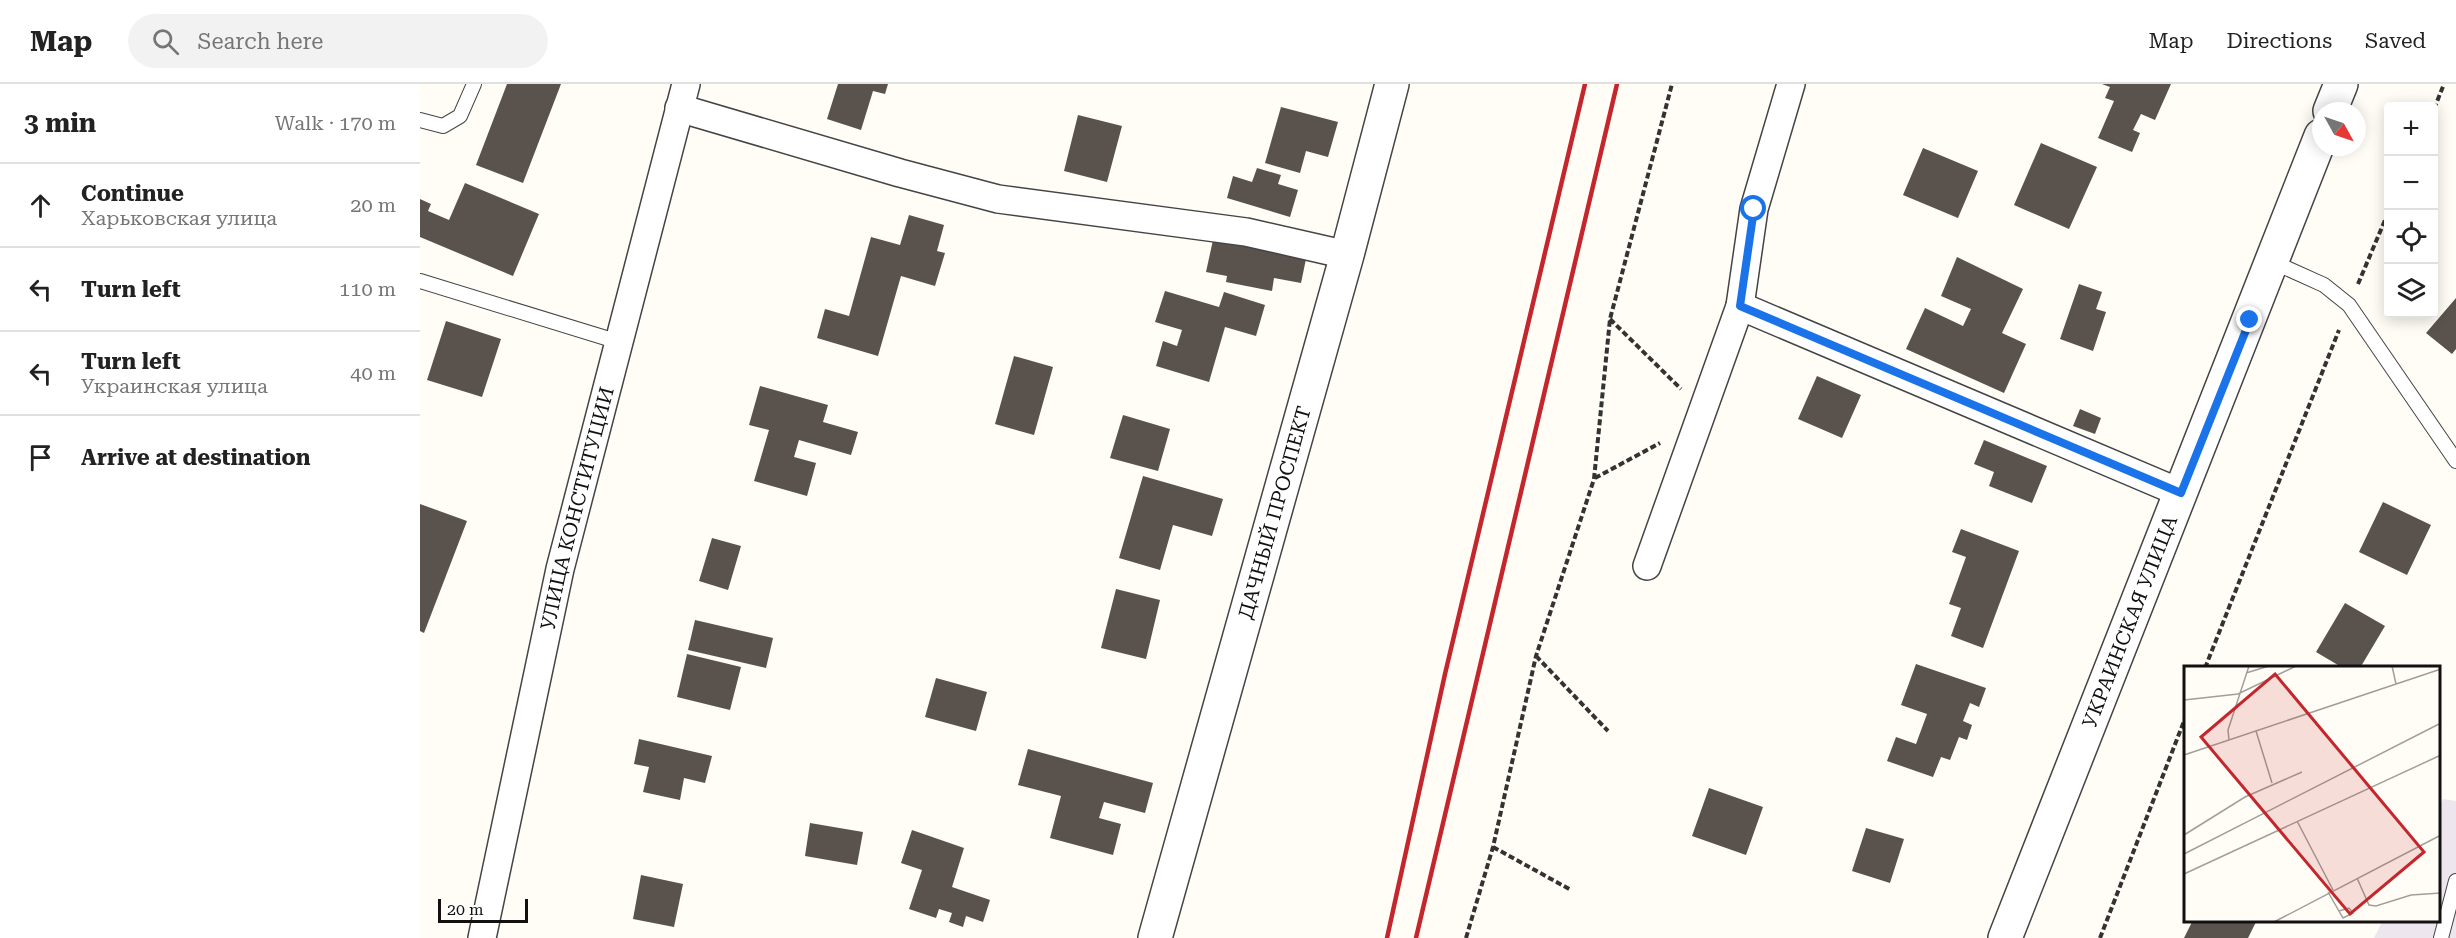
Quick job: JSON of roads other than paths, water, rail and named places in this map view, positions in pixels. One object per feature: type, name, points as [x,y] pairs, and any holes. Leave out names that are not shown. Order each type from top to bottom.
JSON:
[{"type":"street","name":"ДАЧНЫЙ ПРОСПЕКТ","points":[[1155,938],[1347,255],[1392,84]]},
{"type":"street","points":[[1647,566],[1740,306],[1754,209],[1791,84]]},
{"type":"street","points":[[2334,102],[2341,84]]},
{"type":"street","points":[[683,96],[900,173],[998,199],[1246,232],[1347,255]]},
{"type":"street","name":"УЛИЦА КОНСТИТУЦИИ","points":[[482,938],[560,569],[683,96]]},
{"type":"street","name":"УКРАИНСКАЯ УЛИЦА","points":[[2005,938],[2313,156]]},
{"type":"street","points":[[1740,306],[2181,493]]},
{"type":"lane","points":[[420,120],[443,126],[460,116],[474,84]]},
{"type":"lane","points":[[2273,262],[2324,285],[2349,305],[2456,461]]},
{"type":"lane","points":[[420,281],[619,342]]},
{"type":"lane","points":[[2441,938],[2456,881]]},
{"type":"railway","points":[[1387,938],[1445,674],[1585,84]]},
{"type":"railway","points":[[1416,938],[1617,84]]}]
